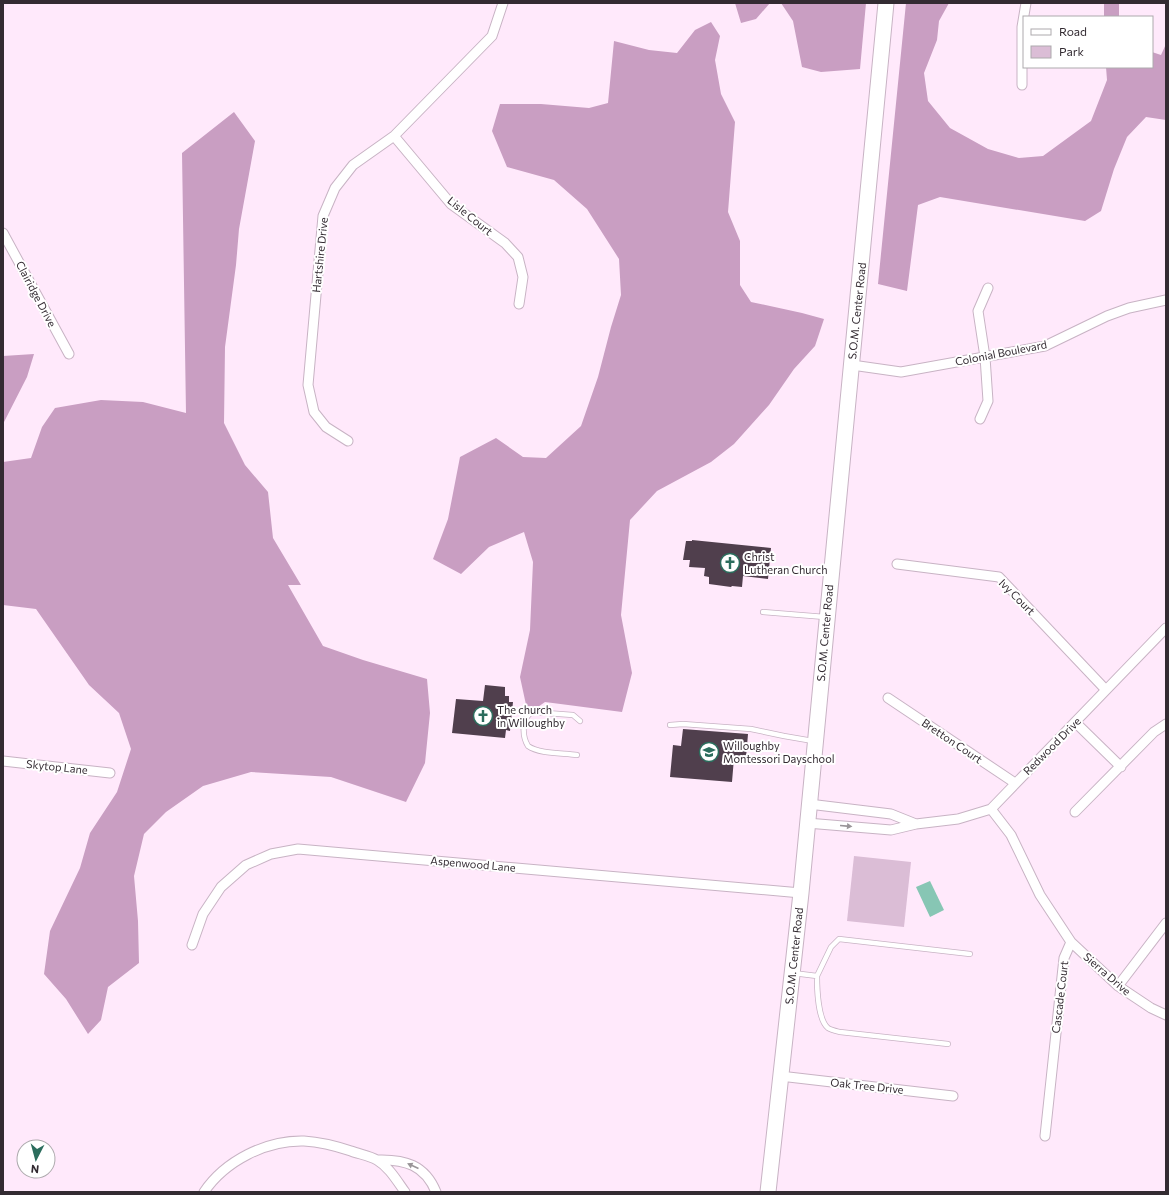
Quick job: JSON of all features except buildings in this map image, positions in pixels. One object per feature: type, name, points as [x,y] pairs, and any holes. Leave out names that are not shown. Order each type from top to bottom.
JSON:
[{"type":"main road","name":"S.O.M. Center Road","points":[[768,1192],[801,893],[886,3]]},
{"type":"street","name":"Hartshire Drive","points":[[348,440],[326,427],[314,412],[308,386],[323,216],[335,188],[352,165],[394,136],[492,36],[503,3]]},
{"type":"street","points":[[1024,16],[1026,3]]},
{"type":"street","points":[[1022,85],[1023,21]]},
{"type":"street","name":"Lisle Court","points":[[394,136],[451,204],[505,244],[518,257],[523,277],[519,304]]},
{"type":"street","name":"Clairidge Drive","points":[[3,233],[69,354]]},
{"type":"street","points":[[980,419],[988,401],[978,311],[988,288]]},
{"type":"street","name":"Colonial Boulevard","points":[[852,365],[902,372],[1045,346],[1107,316],[1129,308],[1166,300]]},
{"type":"street","name":"Ivy Court","points":[[897,564],[998,577],[1106,690]]},
{"type":"street","name":"Redwood Drive","points":[[991,809],[1015,783],[1076,723],[1166,628]]},
{"type":"street","name":"Bretton Court","points":[[888,698],[1015,783]]},
{"type":"street","points":[[1076,723],[1121,767]]},
{"type":"street","points":[[1075,812],[1154,732],[1166,724]]},
{"type":"street","name":"Skytop Lane","points":[[3,761],[110,773]]},
{"type":"street","points":[[809,804],[892,814],[916,824]]},
{"type":"street","points":[[807,823],[891,830],[916,824],[958,819],[991,809],[1011,834],[1040,895],[1071,942]]},
{"type":"street","name":"Aspenwood Lane","points":[[192,946],[203,914],[221,887],[246,865],[271,854],[298,849],[801,893]]},
{"type":"street","points":[[1118,986],[1166,923]]},
{"type":"street","name":"Sierra Drive","points":[[1071,942],[1118,986],[1151,1008],[1166,1015]]},
{"type":"street","name":"Cascade Court","points":[[1045,1136],[1064,958],[1071,942]]},
{"type":"street","name":"Oak Tree Drive","points":[[780,1076],[953,1096]]},
{"type":"street","points":[[204,1192],[213,1180],[237,1161],[266,1147],[302,1141],[327,1144],[377,1160],[396,1160],[415,1166],[428,1176],[436,1192]]},
{"type":"street","points":[[377,1160],[388,1170],[405,1192]]},
{"type":"lane","points":[[763,612],[827,618]]},
{"type":"lane","points":[[577,756],[536,750],[528,746],[523,735],[526,717],[528,714],[533,712],[573,715],[580,721]]},
{"type":"lane","points":[[670,725],[683,724],[751,729],[815,741]]},
{"type":"lane","points":[[948,1044],[840,1032],[828,1028],[822,1020],[818,997],[817,976],[831,947],[839,939],[970,954]]},
{"type":"lane","points":[[792,973],[817,976]]},
{"type":"green space","points":[[854,856],[911,862],[904,927],[847,921]]},
{"type":"shaded area","points":[[735,3],[770,3],[756,19],[741,23]]},
{"type":"shaded area","points":[[781,3],[866,3],[860,69],[821,72],[802,67],[793,21]]},
{"type":"shaded area","points":[[906,3],[949,3],[939,21],[937,40],[924,73],[928,101],[950,128],[988,149],[1019,158],[1043,156],[1091,121],[1107,80],[1106,68],[1153,68],[1153,52],[1161,55],[1166,44],[1166,120],[1146,117],[1127,137],[1114,169],[1101,211],[1085,221],[940,197],[918,205],[907,291],[878,284]]},
{"type":"shaded area","points":[[1104,3],[1119,3],[1119,16],[1104,16]]},
{"type":"shaded area","points":[[711,22],[720,36],[715,60],[721,94],[735,122],[728,212],[740,241],[740,285],[751,302],[824,319],[815,346],[794,369],[769,405],[734,444],[711,462],[657,491],[630,520],[621,615],[632,673],[622,712],[545,702],[528,714],[520,677],[530,630],[533,562],[524,532],[489,547],[461,574],[433,559],[448,519],[460,457],[496,438],[523,457],[546,458],[581,426],[598,377],[621,295],[619,259],[587,209],[554,180],[507,167],[492,131],[500,104],[541,104],[589,108],[608,103],[614,41],[649,50],[677,53],[695,30]]},
{"type":"shaded area","points":[[234,112],[255,141],[239,229],[236,265],[225,347],[224,423],[245,465],[268,492],[273,538],[301,585],[288,585],[323,646],[363,660],[427,679],[430,713],[425,763],[406,802],[331,777],[251,772],[203,786],[166,812],[144,834],[134,876],[138,921],[139,963],[108,987],[101,1020],[88,1034],[66,999],[44,974],[50,931],[80,868],[90,833],[117,792],[131,749],[119,713],[89,685],[36,609],[3,605],[3,462],[31,458],[42,427],[55,408],[101,400],[143,402],[186,413],[182,153]]},
{"type":"shaded area","points":[[34,354],[27,377],[3,424],[3,356]]},
{"type":"shaded area","points":[[930,881],[944,910],[930,917],[916,887]]},
{"type":"place","name":"Christ Lutheran Church","points":[[730,563]]},
{"type":"place","name":"The church in Willoughby","points":[[483,716]]},
{"type":"place","name":"Willoughby Montessori Dayschool","points":[[709,752]]}]
